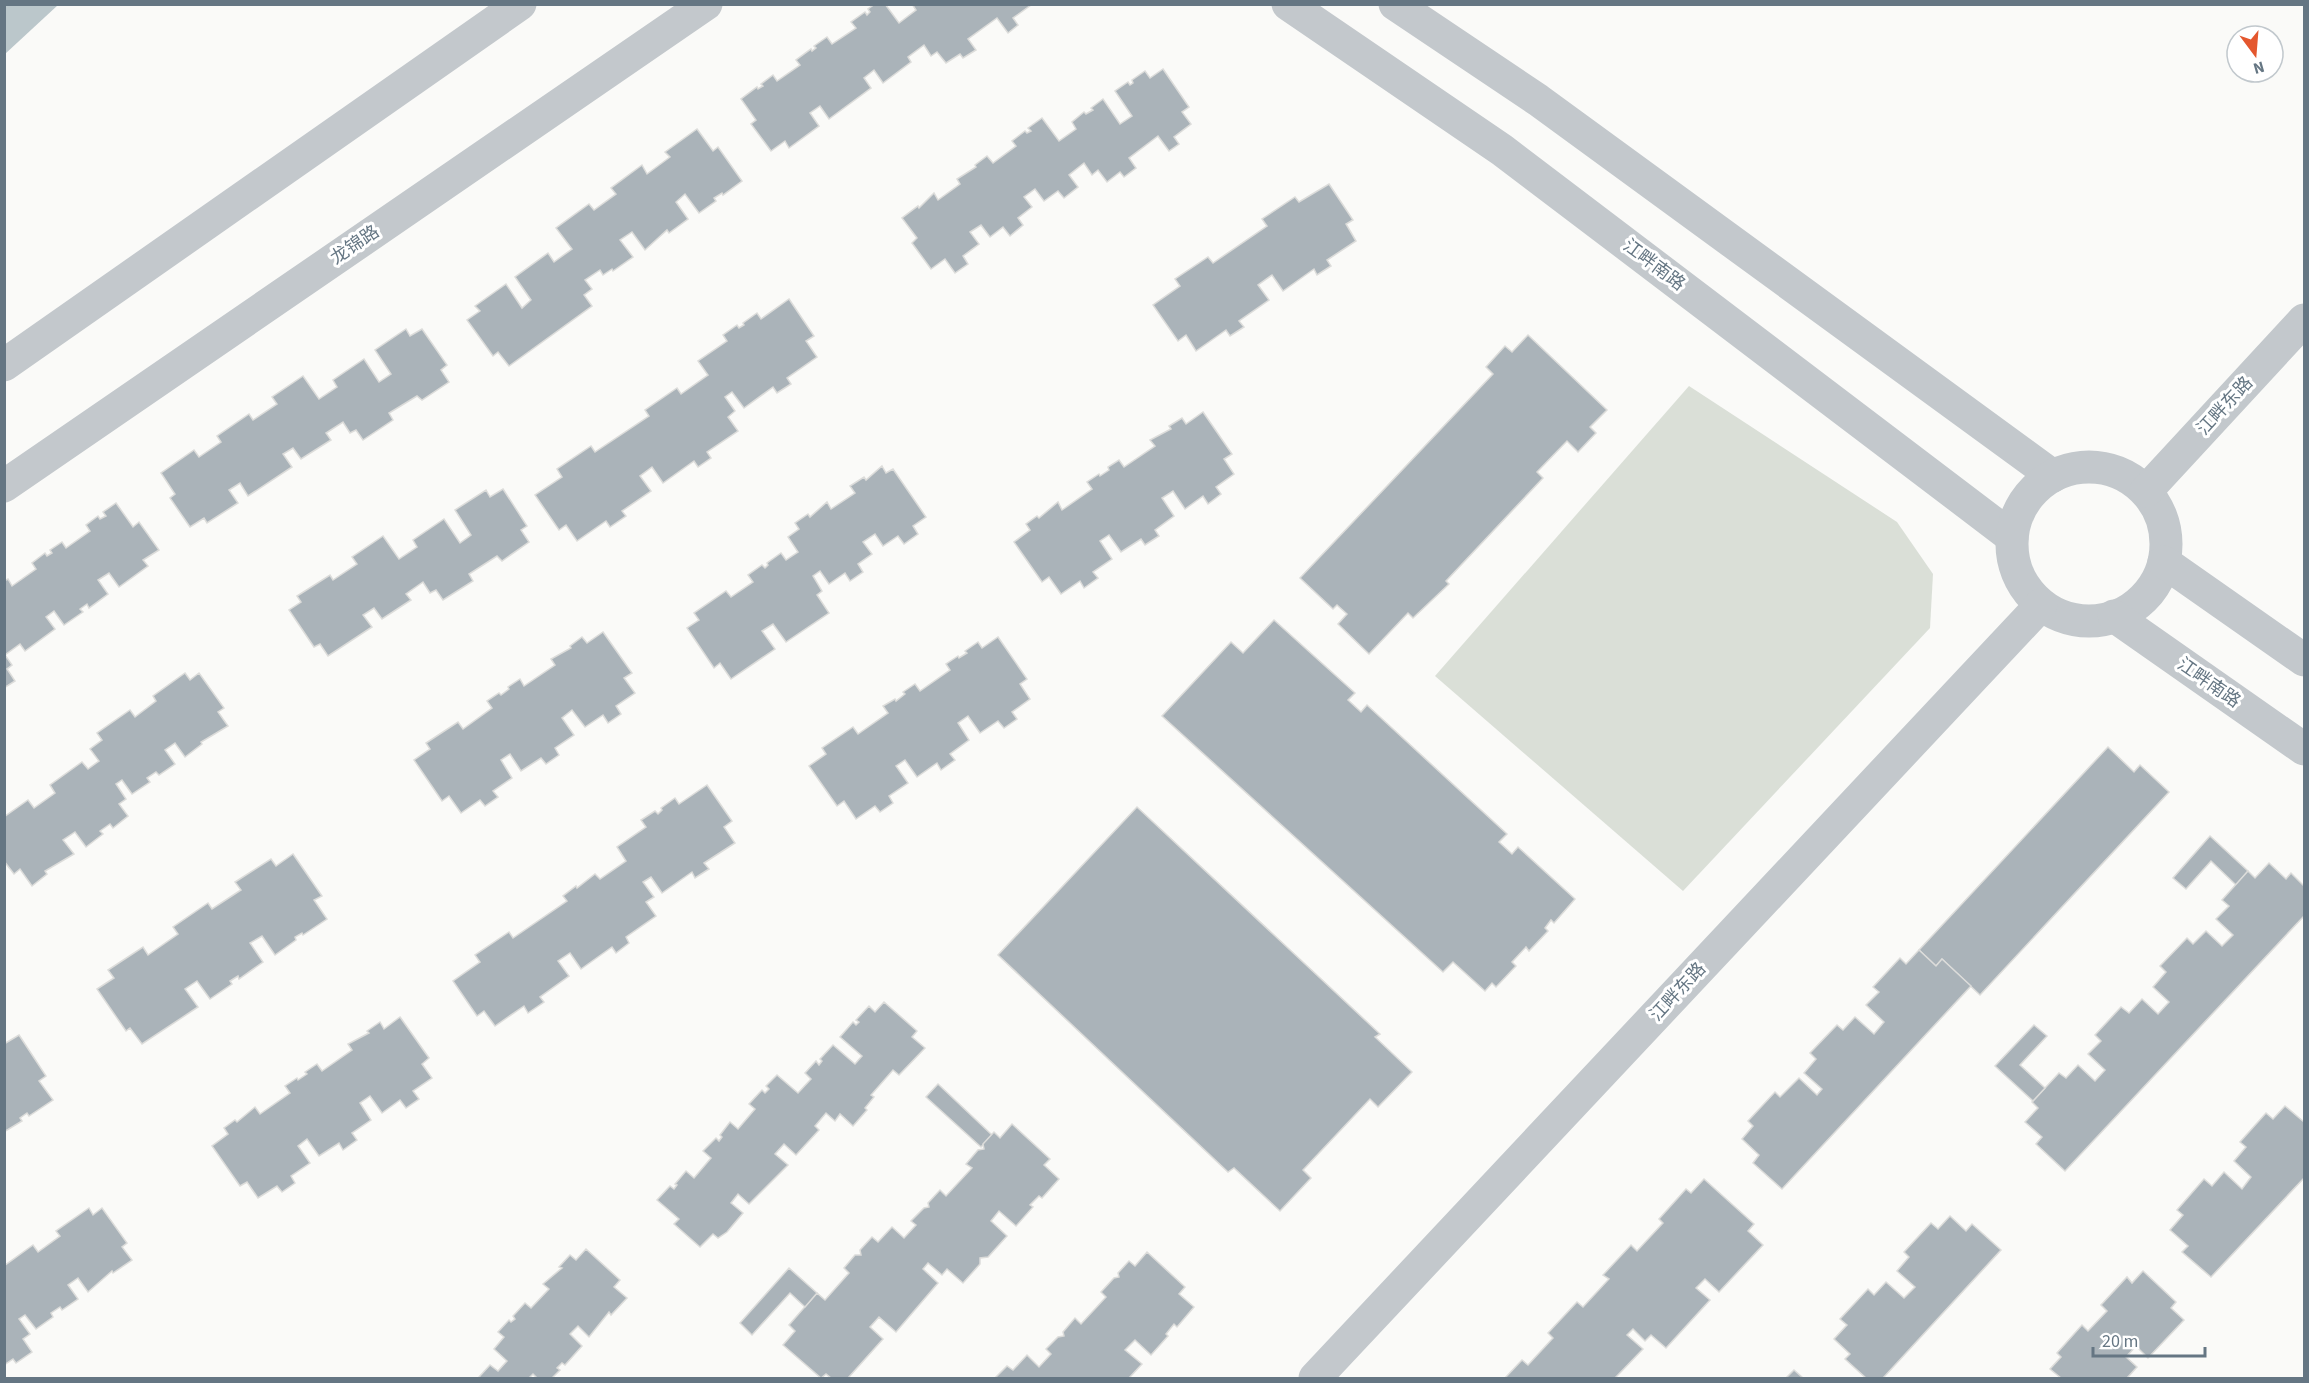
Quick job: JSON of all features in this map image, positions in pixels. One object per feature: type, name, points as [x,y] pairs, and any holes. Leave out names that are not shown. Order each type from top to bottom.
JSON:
[{"type":"street","points":[[4,365],[520,4]]},
{"type":"street","name":"龙锦路","points":[[4,486],[706,4]]},
{"type":"street","name":"江畔南路","points":[[1288,4],[1502,150],[2012,537]]},
{"type":"street","points":[[1395,4],[1538,100],[2053,476]]},
{"type":"street","name":"江畔东路","points":[[2145,491],[2304,320]]},
{"type":"street","points":[[2102,467],[2126,476],[2145,491],[2160,512],[2166,537],[2164,562],[2154,585],[2137,604],[2114,616],[2089,621],[2063,617],[2041,604],[2020,578],[2014,562],[2012,537],[2018,511],[2032,491],[2053,476],[2077,468],[2102,467]]},
{"type":"street","points":[[2164,562],[2304,660]]},
{"type":"street","name":"江畔东路","points":[[1315,1378],[2041,604]]},
{"type":"street","name":"江畔南路","points":[[2114,616],[2304,749]]},
{"type":"shaded area","points":[[5,4],[58,4],[58,5],[5,54]]},
{"type":"shaded area","points":[[1689,386],[1897,522],[1933,574],[1930,628],[1683,891],[1435,676]]},
{"type":"building","points":[[875,4],[885,4],[899,23],[916,10],[912,4],[1031,5],[1013,18],[1018,25],[1008,33],[997,18],[968,39],[976,50],[963,58],[960,54],[946,63],[937,52],[931,56],[924,45],[908,57],[911,62],[883,83],[874,70],[864,78],[871,88],[829,119],[820,106],[810,113],[819,126],[789,148],[785,141],[771,151],[751,124],[756,120],[741,99],[757,87],[758,89],[763,86],[761,84],[773,75],[777,81],[800,65],[796,60],[811,49],[812,51],[816,48],[814,46],[827,37],[832,44],[856,28],[851,22],[865,12],[867,15],[870,12],[868,9]]},
{"type":"building","points":[[1163,69],[1189,107],[1182,112],[1191,124],[1174,137],[1179,144],[1169,151],[1158,136],[1129,158],[1136,168],[1124,177],[1120,172],[1107,182],[1098,170],[1092,175],[1084,163],[1069,175],[1078,187],[1064,198],[1058,191],[1044,201],[1035,189],[1024,197],[1032,207],[1018,218],[1023,225],[1010,236],[1003,227],[990,237],[981,225],[970,232],[979,244],[963,256],[968,264],[955,273],[945,259],[931,269],[912,243],[917,238],[902,218],[918,206],[919,208],[934,193],[938,200],[960,184],[957,179],[976,167],[975,165],[987,156],[993,163],[1016,146],[1012,141],[1025,131],[1027,133],[1031,131],[1028,128],[1042,118],[1059,141],[1076,129],[1072,122],[1084,112],[1086,114],[1093,110],[1091,108],[1103,99],[1120,124],[1132,116],[1115,91],[1128,82],[1130,85],[1133,83],[1132,80],[1145,71],[1150,78]]},
{"type":"building","points":[[697,129],[713,151],[718,147],[742,181],[723,195],[722,193],[714,198],[716,201],[699,213],[685,194],[676,202],[688,219],[669,233],[667,230],[645,250],[632,232],[620,240],[633,257],[613,271],[612,269],[603,275],[600,270],[585,280],[592,289],[584,295],[592,306],[509,366],[498,352],[493,356],[467,320],[480,311],[475,306],[506,284],[522,308],[531,300],[515,277],[548,253],[554,262],[572,249],[556,228],[589,204],[594,210],[616,194],[611,188],[642,165],[647,174],[670,157],[665,152]]},
{"type":"building","points":[[1329,184],[1353,220],[1346,224],[1356,241],[1327,260],[1331,266],[1317,275],[1314,269],[1283,291],[1272,275],[1258,285],[1269,300],[1239,321],[1244,327],[1230,336],[1226,330],[1196,351],[1186,335],[1178,341],[1153,305],[1180,286],[1175,279],[1208,257],[1213,263],[1267,226],[1262,219],[1295,197],[1299,202]]},
{"type":"building","points":[[789,299],[814,336],[806,341],[817,357],[787,378],[791,384],[777,393],[773,387],[744,408],[732,392],[725,397],[735,411],[728,417],[738,431],[707,452],[711,458],[698,467],[694,461],[663,483],[652,467],[640,476],[651,491],[622,511],[626,516],[610,527],[606,521],[577,541],[566,525],[559,530],[535,495],[562,477],[557,469],[591,446],[595,452],[649,416],[645,410],[677,388],[681,394],[708,375],[698,361],[727,341],[723,335],[737,325],[739,328],[744,325],[743,323],[757,313],[761,319]]},
{"type":"building","points":[[406,329],[410,336],[422,329],[447,365],[441,370],[449,382],[422,400],[417,396],[389,413],[393,420],[363,440],[356,430],[350,433],[343,422],[326,433],[331,440],[301,459],[293,448],[283,454],[292,467],[248,496],[240,483],[229,490],[238,503],[207,523],[204,518],[190,527],[170,498],[175,494],[161,473],[194,450],[199,457],[221,442],[217,436],[249,414],[253,420],[277,404],[272,397],[303,376],[319,399],[337,387],[333,380],[364,359],[379,382],[391,374],[375,350]]},
{"type":"building","points":[[1528,335],[1607,410],[1590,427],[1596,433],[1578,452],[1567,441],[1537,472],[1543,478],[1446,581],[1449,584],[1413,618],[1408,613],[1369,654],[1338,624],[1347,614],[1337,605],[1333,609],[1300,578],[1493,374],[1486,367],[1505,346],[1512,352]]},
{"type":"building","points":[[1203,412],[1232,454],[1224,459],[1234,474],[1216,487],[1221,494],[1208,504],[1203,496],[1185,509],[1173,491],[1162,498],[1174,516],[1155,530],[1159,536],[1145,545],[1141,539],[1121,552],[1109,535],[1100,541],[1112,559],[1093,572],[1098,578],[1084,588],[1080,581],[1061,594],[1049,577],[1042,582],[1014,542],[1030,530],[1026,524],[1037,516],[1039,518],[1058,502],[1062,510],[1092,489],[1087,482],[1109,470],[1108,467],[1119,460],[1124,467],[1155,446],[1150,440],[1171,429],[1169,426],[1182,418],[1186,424]]},
{"type":"building","points":[[882,466],[886,473],[893,469],[926,517],[913,526],[918,534],[904,544],[898,536],[883,546],[875,534],[863,542],[872,554],[858,564],[863,572],[850,581],[845,573],[829,584],[820,571],[813,576],[822,591],[817,595],[829,613],[786,642],[773,624],[762,631],[775,649],[731,679],[720,663],[714,668],[687,628],[699,620],[694,613],[726,591],[731,597],[753,582],[748,575],[762,565],[765,568],[767,563],[781,553],[786,560],[798,552],[788,537],[799,529],[795,523],[808,514],[810,517],[827,502],[831,509],[855,493],[850,486],[864,477],[866,480]]},
{"type":"building","points":[[503,489],[527,526],[521,530],[529,542],[502,561],[497,556],[469,574],[473,581],[443,600],[436,590],[430,593],[423,582],[406,594],[411,600],[382,619],[374,608],[363,615],[372,627],[328,656],[320,644],[314,647],[289,610],[301,602],[297,596],[330,575],[333,580],[357,564],[352,557],[383,536],[399,559],[417,547],[413,540],[444,519],[460,543],[471,535],[455,510],[486,490],[490,497]]},
{"type":"building","points":[[116,503],[133,527],[139,522],[159,550],[143,560],[148,566],[119,587],[109,573],[98,580],[108,594],[89,608],[87,604],[80,609],[83,612],[64,625],[54,611],[46,617],[55,629],[25,651],[20,644],[5,655],[12,665],[7,669],[15,681],[4,688],[4,581],[8,579],[12,586],[36,569],[32,563],[45,553],[47,556],[52,553],[50,550],[62,542],[66,548],[90,531],[86,525],[98,516],[100,519],[106,516],[103,512]]},
{"type":"building","points":[[1274,620],[1355,693],[1348,700],[1361,712],[1367,705],[1507,834],[1499,842],[1512,854],[1518,847],[1575,899],[1554,923],[1551,920],[1545,928],[1548,931],[1529,951],[1526,947],[1512,962],[1516,966],[1496,987],[1492,983],[1485,991],[1453,962],[1443,972],[1162,716],[1231,642],[1243,653]]},
{"type":"building","points":[[603,632],[632,673],[624,678],[635,693],[616,706],[621,714],[608,723],[603,715],[585,727],[572,710],[562,718],[574,735],[555,748],[559,755],[546,764],[541,758],[521,771],[510,754],[501,760],[512,778],[493,791],[498,797],[485,806],[480,800],[461,813],[449,796],[442,801],[414,760],[430,749],[426,743],[458,722],[463,729],[492,708],[487,701],[499,693],[501,695],[520,679],[524,686],[555,665],[551,659],[571,648],[570,646],[582,637],[587,643]]},
{"type":"building","points":[[998,637],[1027,679],[1020,684],[1030,699],[1012,712],[1017,719],[1004,728],[998,721],[980,733],[968,716],[958,723],[969,740],[950,754],[955,760],[941,770],[937,763],[917,777],[905,760],[896,766],[908,783],[889,796],[893,803],[880,812],[875,806],[856,819],[844,801],[837,806],[809,766],[826,754],[822,748],[853,727],[858,734],[888,713],[883,706],[895,699],[896,701],[905,694],[903,692],[915,684],[920,691],[950,670],[946,664],[967,653],[965,651],[978,642],[982,648]]},
{"type":"building","points":[[185,673],[190,680],[199,673],[224,708],[218,712],[228,726],[201,742],[202,744],[185,757],[175,743],[165,750],[175,764],[159,775],[156,772],[147,778],[150,782],[132,794],[122,780],[116,784],[126,799],[119,804],[128,816],[113,828],[110,824],[100,831],[103,834],[86,847],[75,832],[63,840],[74,854],[45,871],[47,874],[32,886],[20,869],[14,874],[4,861],[4,817],[28,800],[34,808],[55,793],[50,785],[82,762],[88,769],[99,761],[90,749],[102,740],[97,733],[130,710],[135,717],[156,701],[153,696]]},
{"type":"building","points":[[2108,747],[2134,772],[2140,765],[2169,792],[1980,995],[1942,959],[1936,966],[1919,950]]},
{"type":"building","points":[[707,785],[732,821],[724,827],[735,843],[704,863],[709,869],[695,878],[692,872],[662,893],[651,877],[643,882],[654,897],[646,902],[656,916],[626,937],[629,943],[616,953],[612,947],[581,969],[570,953],[558,961],[569,976],[540,997],[544,1002],[528,1013],[524,1006],[495,1026],[484,1011],[477,1016],[453,981],[480,962],[475,955],[509,932],[513,938],[567,901],[563,896],[576,886],[577,888],[595,874],[600,879],[626,861],[617,847],[646,827],[641,820],[655,811],[658,814],[661,808],[675,798],[679,804]]},
{"type":"building","points":[[1137,807],[1380,1034],[1375,1037],[1412,1072],[1378,1107],[1370,1099],[1303,1170],[1311,1178],[1280,1211],[1234,1168],[1228,1172],[998,955]]},
{"type":"building","points":[[2210,836],[2248,871],[2236,885],[2211,861],[2186,889],[2173,878]]},
{"type":"building","points":[[293,854],[322,896],[314,900],[327,919],[303,935],[302,933],[295,937],[296,940],[275,955],[262,936],[250,943],[263,962],[239,979],[238,976],[230,981],[232,984],[210,999],[197,981],[185,989],[198,1007],[142,1044],[130,1028],[126,1031],[97,989],[114,978],[108,970],[143,947],[148,955],[178,934],[173,927],[208,903],[212,909],[241,890],[235,882],[271,859],[276,866]]},
{"type":"building","points":[[2269,863],[2286,879],[2291,873],[2304,886],[2304,916],[2065,1171],[2036,1144],[2042,1137],[2025,1122],[2038,1108],[2032,1102],[2059,1073],[2066,1078],[2078,1065],[2095,1081],[2105,1070],[2088,1054],[2101,1041],[2095,1035],[2121,1007],[2129,1013],[2142,999],[2158,1014],[2169,1002],[2153,987],[2166,972],[2160,966],[2187,938],[2193,944],[2206,931],[2222,946],[2233,935],[2216,919],[2229,906],[2222,900],[2248,871],[2255,878]]},
{"type":"building","points":[[1919,950],[1936,966],[1942,959],[1971,986],[1782,1189],[1753,1163],[1759,1155],[1742,1139],[1753,1126],[1748,1121],[1775,1092],[1780,1097],[1799,1078],[1817,1095],[1822,1089],[1804,1073],[1816,1059],[1810,1053],[1837,1025],[1843,1030],[1855,1017],[1874,1034],[1884,1022],[1866,1005],[1879,992],[1873,987],[1900,958],[1906,964]]},
{"type":"building","points":[[884,1002],[917,1031],[912,1037],[925,1048],[899,1075],[893,1070],[871,1095],[874,1097],[865,1108],[867,1110],[853,1126],[840,1114],[835,1121],[826,1113],[815,1126],[819,1130],[796,1155],[784,1144],[775,1154],[788,1165],[749,1204],[738,1194],[731,1203],[743,1213],[727,1232],[718,1238],[713,1234],[700,1247],[674,1224],[679,1219],[657,1200],[670,1186],[674,1189],[677,1185],[675,1184],[686,1171],[694,1178],[711,1158],[703,1151],[716,1138],[719,1141],[722,1137],[720,1135],[730,1122],[738,1129],[755,1109],[749,1104],[762,1090],[765,1093],[769,1089],[766,1086],[777,1075],[798,1093],[811,1079],[805,1073],[816,1061],[819,1065],[822,1061],[820,1059],[833,1045],[855,1064],[862,1056],[840,1037],[853,1022],[856,1025],[859,1022],[856,1020],[869,1006],[875,1012]]},
{"type":"building","points":[[400,1017],[429,1058],[422,1064],[432,1078],[413,1091],[419,1099],[406,1108],[400,1100],[382,1113],[370,1096],[360,1103],[371,1120],[352,1133],[357,1140],[343,1150],[339,1143],[319,1156],[307,1139],[298,1146],[310,1163],[291,1176],[295,1183],[282,1192],[277,1186],[258,1198],[247,1182],[240,1186],[212,1146],[228,1134],[224,1128],[235,1120],[237,1122],[255,1107],[260,1114],[290,1093],[285,1086],[307,1074],[305,1072],[317,1064],[322,1071],[352,1050],[348,1044],[369,1033],[367,1031],[380,1022],[384,1029]]},
{"type":"building","points":[[2034,1025],[2047,1036],[2020,1065],[2045,1088],[2033,1101],[1995,1066]]},
{"type":"building","points":[[19,1035],[46,1076],[39,1081],[53,1100],[29,1116],[27,1113],[20,1118],[22,1121],[4,1132],[4,1044]]},
{"type":"building","points":[[938,1084],[992,1135],[981,1147],[926,1097]]},
{"type":"building","points":[[2285,1106],[2304,1122],[2304,1178],[2211,1277],[2182,1252],[2188,1246],[2170,1230],[2183,1215],[2177,1210],[2204,1179],[2212,1186],[2224,1172],[2242,1189],[2251,1177],[2234,1161],[2246,1147],[2240,1142],[2266,1113],[2273,1119]]},
{"type":"building","points":[[1012,1124],[1050,1159],[1044,1165],[1059,1179],[1042,1198],[1039,1196],[1030,1205],[1033,1207],[1016,1226],[999,1211],[991,1221],[1007,1236],[988,1257],[980,1258],[980,1264],[963,1283],[947,1269],[942,1275],[928,1263],[923,1269],[938,1283],[896,1332],[879,1317],[870,1327],[883,1339],[848,1378],[831,1378],[826,1374],[821,1378],[783,1345],[795,1331],[789,1325],[817,1293],[825,1300],[849,1273],[844,1268],[855,1255],[861,1255],[860,1250],[872,1237],[878,1242],[892,1227],[904,1238],[916,1225],[911,1221],[924,1208],[929,1207],[928,1203],[940,1190],[946,1196],[972,1168],[966,1164],[978,1150],[984,1149],[983,1144],[994,1132],[1000,1138]]},
{"type":"building","points":[[1704,1179],[1754,1224],[1748,1231],[1763,1245],[1719,1292],[1705,1279],[1696,1288],[1710,1300],[1666,1348],[1651,1335],[1645,1341],[1633,1329],[1627,1335],[1643,1349],[1615,1378],[1505,1378],[1522,1360],[1528,1365],[1553,1338],[1548,1333],[1577,1302],[1583,1307],[1609,1279],[1603,1275],[1631,1245],[1637,1251],[1663,1223],[1659,1219],[1686,1189],[1691,1193]]},
{"type":"building","points":[[89,1208],[93,1215],[102,1208],[127,1243],[122,1247],[132,1260],[113,1273],[112,1271],[88,1292],[78,1278],[68,1285],[78,1299],[62,1310],[60,1307],[51,1313],[53,1317],[36,1329],[25,1315],[19,1319],[30,1334],[23,1339],[32,1352],[16,1363],[13,1359],[4,1365],[4,1266],[33,1245],[38,1252],[60,1236],[56,1231]]},
{"type":"building","points":[[1950,1216],[1966,1231],[1972,1224],[2001,1250],[1883,1378],[1866,1378],[1845,1359],[1850,1354],[1834,1339],[1847,1325],[1840,1319],[1868,1289],[1874,1295],[1886,1282],[1904,1298],[1915,1287],[1897,1271],[1909,1257],[1904,1252],[1931,1223],[1938,1229]]},
{"type":"building","points":[[586,1249],[620,1280],[614,1287],[627,1298],[611,1315],[609,1312],[589,1337],[578,1326],[570,1334],[582,1346],[565,1365],[562,1363],[557,1368],[560,1370],[552,1378],[537,1378],[533,1374],[529,1378],[479,1377],[490,1365],[498,1371],[507,1361],[494,1349],[504,1337],[498,1332],[509,1320],[511,1322],[515,1319],[513,1316],[525,1303],[531,1308],[549,1289],[543,1284],[562,1268],[559,1267],[570,1255],[576,1260]]},
{"type":"building","points":[[1147,1252],[1185,1287],[1179,1294],[1194,1307],[1177,1327],[1174,1324],[1166,1334],[1168,1336],[1151,1355],[1135,1340],[1125,1350],[1142,1364],[1129,1378],[995,1378],[1007,1366],[1013,1370],[1027,1355],[1039,1367],[1051,1354],[1046,1349],[1058,1337],[1064,1336],[1063,1332],[1075,1318],[1081,1324],[1106,1297],[1101,1292],[1114,1278],[1119,1277],[1118,1273],[1129,1261],[1135,1266]]},
{"type":"building","points":[[789,1268],[817,1293],[805,1307],[790,1293],[752,1335],[740,1323]]},
{"type":"building","points":[[2143,1271],[2176,1302],[2171,1308],[2184,1320],[2148,1358],[2136,1346],[2126,1357],[2137,1367],[2127,1378],[2061,1378],[2050,1369],[2061,1357],[2057,1353],[2082,1325],[2088,1331],[2107,1311],[2101,1305],[2127,1277],[2132,1283]]},
{"type":"building","points":[[1794,1370],[1803,1378],[1786,1378]]}]
